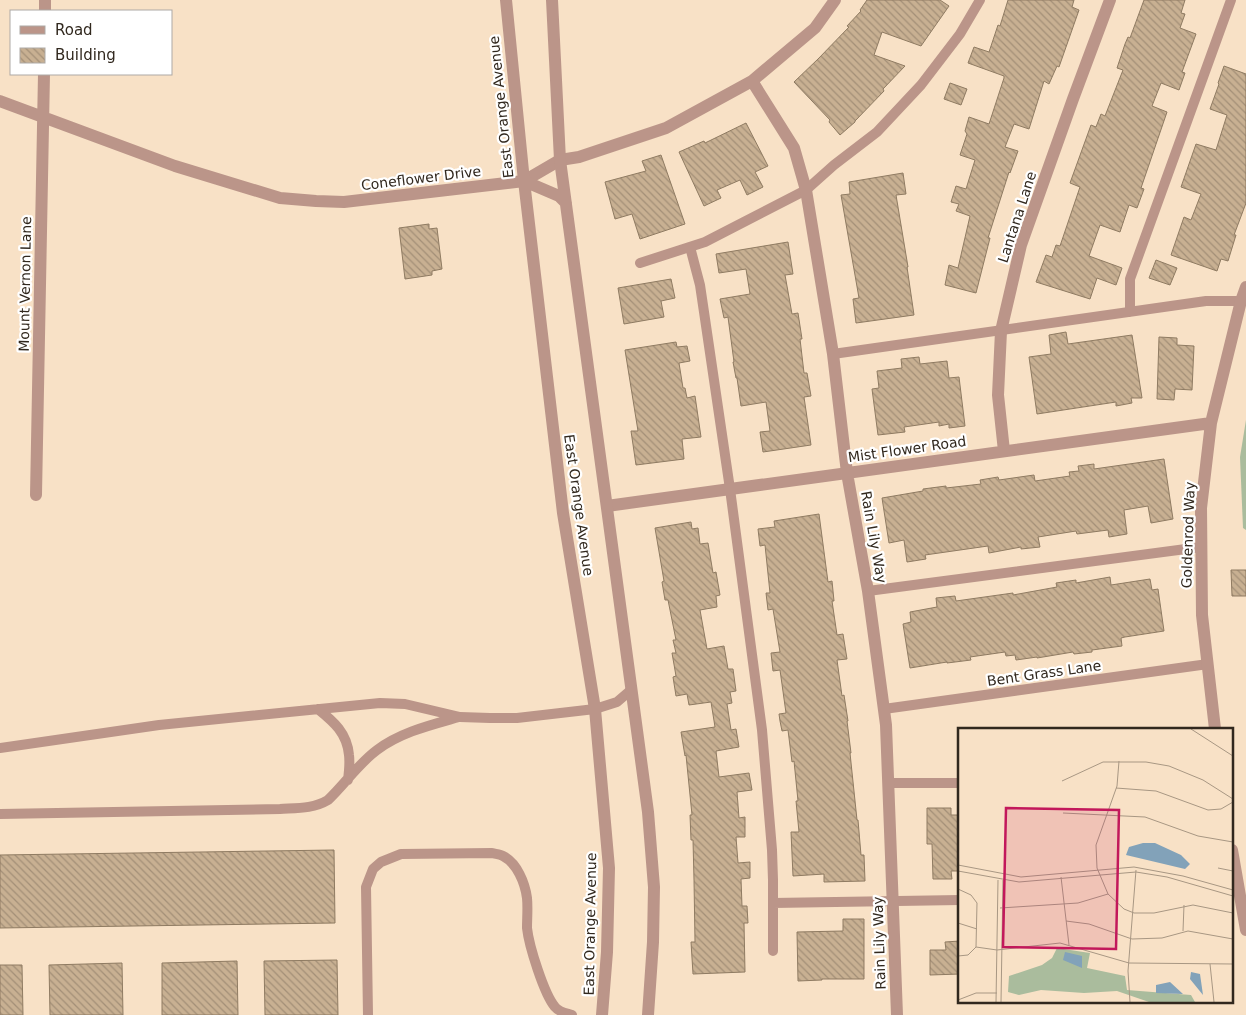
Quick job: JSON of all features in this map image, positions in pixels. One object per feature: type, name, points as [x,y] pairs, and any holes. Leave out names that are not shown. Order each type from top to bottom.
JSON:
[{"type":"street","name":"East Orange Avenue","points":[[506,0],[524,182],[563,513],[595,709],[609,868],[607,952],[602,1015]]},
{"type":"street","name":"East Orange Avenue","points":[[552,0],[560,160],[648,812],[654,887],[654,942],[648,1015]]},
{"type":"street","name":"Coneflower Drive","points":[[0,101],[175,166],[280,198],[316,202],[344,202],[524,182],[560,160],[579,157],[666,128],[752,80],[815,28],[835,0]]},
{"type":"street","name":"Lantana Lane","points":[[1004,451],[998,395],[1001,331],[1021,245],[1110,0]]},
{"type":"street","name":"Mount Vernon Lane","points":[[36,495],[44,75]]},
{"type":"street","name":"Rain Lily Way","points":[[752,80],[794,148],[806,190],[833,354],[847,472],[868,591],[886,725],[897,1015]]},
{"type":"street","points":[[524,182],[560,196],[566,203]]},
{"type":"street","name":"Goldenrod Way","points":[[1216,728],[1202,615],[1201,508],[1211,423],[1246,287]]},
{"type":"street","name":"Mist Flower Road","points":[[607,506],[1211,423]]},
{"type":"street","points":[[1234,873],[1236,896],[1246,930]]},
{"type":"lane","points":[[640,263],[705,242],[806,190],[834,165],[877,132],[921,85],[960,34],[980,0]]},
{"type":"lane","points":[[1130,312],[1130,279],[1231,0]]},
{"type":"lane","points":[[690,247],[700,285],[730,488],[762,730],[772,850],[773,951]]},
{"type":"lane","points":[[833,354],[1206,301],[1241,301]]},
{"type":"lane","points":[[868,591],[1201,547]]},
{"type":"lane","name":"Bent Grass Lane","points":[[884,710],[1208,664]]},
{"type":"lane","points":[[0,748],[159,725],[380,703],[405,704],[460,717],[517,718],[595,709],[617,702],[631,690]]},
{"type":"lane","points":[[318,709],[335,723],[345,738],[350,755],[348,780]]},
{"type":"lane","points":[[0,814],[306,808],[319,805],[328,800],[375,751],[392,740],[460,717]]},
{"type":"lane","points":[[888,783],[958,782]]},
{"type":"lane","points":[[368,1015],[366,887],[373,870],[381,862],[401,854],[492,853],[503,856],[514,864],[527,897],[527,929],[532,952],[544,987],[554,1006],[560,1011],[572,1015]]},
{"type":"lane","points":[[773,903],[958,900]]},
{"type":"green space","points":[[1246,420],[1246,530],[1243,528],[1240,457]]},
{"type":"building","points":[[867,0],[940,0],[949,6],[921,46],[882,32],[874,55],[905,66],[855,122],[840,135],[829,122],[830,120],[794,82],[849,27],[847,26],[861,11]]},
{"type":"building","points":[[1008,0],[1074,0],[1072,7],[1079,10],[1059,67],[1057,66],[1049,84],[1044,81],[1029,129],[1014,124],[1005,147],[1018,151],[1009,172],[988,238],[990,238],[976,293],[945,285],[949,265],[958,268],[970,216],[956,211],[959,204],[951,202],[956,186],[966,189],[975,160],[960,155],[967,134],[965,131],[969,117],[989,124],[1004,78],[1004,76],[968,63],[974,47],[989,52]]},
{"type":"building","points":[[1144,0],[1185,0],[1181,13],[1185,14],[1180,28],[1196,34],[1182,72],[1185,73],[1179,90],[1161,83],[1152,106],[1167,112],[1141,188],[1144,189],[1137,208],[1129,205],[1120,232],[1100,225],[1089,256],[1122,268],[1116,285],[1097,278],[1090,299],[1036,282],[1046,255],[1052,257],[1056,245],[1060,246],[1080,187],[1070,183],[1091,125],[1096,127],[1101,114],[1105,116],[1123,70],[1117,68],[1125,44],[1128,37],[1130,38]]},
{"type":"building","points":[[1224,66],[1246,74],[1246,203],[1234,235],[1236,235],[1228,261],[1221,259],[1217,271],[1171,255],[1184,217],[1191,220],[1201,194],[1181,187],[1196,144],[1216,150],[1227,115],[1210,109]]},
{"type":"building","points":[[950,83],[967,89],[961,105],[944,99]]},
{"type":"building","points":[[746,123],[768,166],[755,172],[763,187],[747,195],[740,180],[717,190],[721,198],[704,206],[679,152],[704,141],[705,143]]},
{"type":"building","points":[[661,155],[685,224],[640,239],[632,214],[615,219],[605,182],[646,171],[642,161]]},
{"type":"building","points":[[903,173],[906,194],[896,195],[914,315],[856,323],[853,299],[859,298],[841,195],[850,194],[849,182]]},
{"type":"building","points":[[429,224],[429,229],[437,228],[442,269],[432,271],[432,275],[405,279],[399,228]]},
{"type":"building","points":[[788,242],[793,274],[785,275],[792,314],[798,313],[804,373],[807,373],[811,396],[804,397],[811,445],[763,452],[760,432],[770,431],[766,402],[741,406],[733,362],[728,317],[724,318],[720,299],[750,294],[746,269],[719,273],[716,254]]},
{"type":"building","points":[[1156,260],[1177,268],[1170,285],[1149,278]]},
{"type":"building","points":[[671,279],[675,298],[661,301],[664,317],[624,324],[618,288]]},
{"type":"building","points":[[1066,332],[1068,344],[1132,335],[1142,398],[1131,398],[1132,403],[1116,406],[1116,402],[1037,414],[1029,357],[1051,354],[1049,335]]},
{"type":"building","points":[[1159,337],[1177,338],[1177,345],[1194,346],[1192,390],[1175,389],[1174,400],[1157,399]]},
{"type":"building","points":[[676,342],[677,347],[687,346],[690,361],[679,363],[683,388],[685,388],[687,398],[695,396],[701,437],[682,439],[684,459],[636,465],[631,431],[638,431],[625,350]]},
{"type":"building","points":[[919,357],[920,364],[947,361],[949,378],[959,377],[965,426],[949,428],[949,424],[939,426],[939,422],[904,427],[905,432],[878,435],[872,389],[879,388],[877,371],[902,368],[901,359]]},
{"type":"building","points":[[1164,459],[1173,519],[1151,523],[1148,506],[1124,510],[1127,534],[1109,537],[1108,530],[1077,534],[1076,531],[1038,537],[1040,547],[1021,549],[1021,547],[989,553],[988,546],[925,555],[926,559],[907,562],[904,540],[889,543],[882,498],[923,491],[923,489],[981,484],[980,480],[998,477],[999,480],[1034,475],[1035,481],[1070,476],[1069,472],[1079,471],[1078,466],[1094,464],[1094,469]]},
{"type":"building","points":[[819,514],[828,582],[832,581],[834,601],[832,601],[837,635],[843,634],[847,659],[837,660],[848,721],[861,855],[864,855],[865,881],[824,882],[824,874],[793,876],[791,832],[799,832],[794,761],[792,762],[788,730],[782,731],[780,721],[779,714],[786,713],[780,670],[773,671],[771,653],[780,652],[773,609],[768,610],[766,593],[770,593],[765,545],[760,546],[758,529],[775,527],[774,521]]},
{"type":"building","points":[[691,522],[692,529],[698,528],[700,544],[708,543],[713,573],[716,572],[720,595],[716,596],[717,607],[700,610],[707,649],[724,646],[728,669],[733,669],[736,691],[730,692],[732,703],[727,704],[731,730],[736,729],[739,747],[716,751],[719,777],[749,773],[752,790],[737,792],[739,818],[745,817],[745,837],[736,837],[738,863],[750,862],[750,878],[741,879],[742,906],[747,906],[748,923],[744,923],[745,972],[693,974],[691,942],[695,942],[693,840],[691,840],[690,815],[692,815],[686,755],[681,732],[715,727],[711,702],[689,705],[687,694],[676,696],[673,677],[676,676],[672,653],[676,653],[673,640],[676,640],[668,600],[665,600],[662,582],[664,581],[655,528]]},
{"type":"building","points":[[1231,570],[1246,570],[1246,596],[1232,596]]},
{"type":"building","points":[[1110,577],[1111,585],[1150,579],[1152,590],[1158,589],[1164,631],[1121,638],[1122,646],[1092,650],[1092,652],[1074,654],[1073,652],[1016,660],[1015,655],[1006,656],[1005,652],[970,657],[971,660],[910,668],[903,624],[911,622],[910,612],[937,607],[936,598],[955,596],[956,601],[1013,593],[1013,595],[1057,587],[1056,583],[1076,580],[1076,583]]},
{"type":"building","points":[[927,808],[951,808],[951,815],[958,815],[958,871],[951,871],[952,879],[933,879],[932,844],[927,844]]},
{"type":"building","points":[[334,850],[335,923],[0,928],[0,855]]},
{"type":"building","points":[[843,919],[864,919],[864,979],[798,981],[797,932],[843,931]]},
{"type":"building","points":[[958,941],[958,974],[930,975],[930,950],[946,950],[945,942]]},
{"type":"building","points":[[337,960],[338,1015],[265,1015],[264,961]]},
{"type":"building","points":[[237,961],[238,1015],[162,1015],[162,963]]},
{"type":"building","points":[[122,963],[123,1015],[50,1015],[49,965]]},
{"type":"building","points":[[0,965],[22,965],[23,1015],[0,1015]]}]
